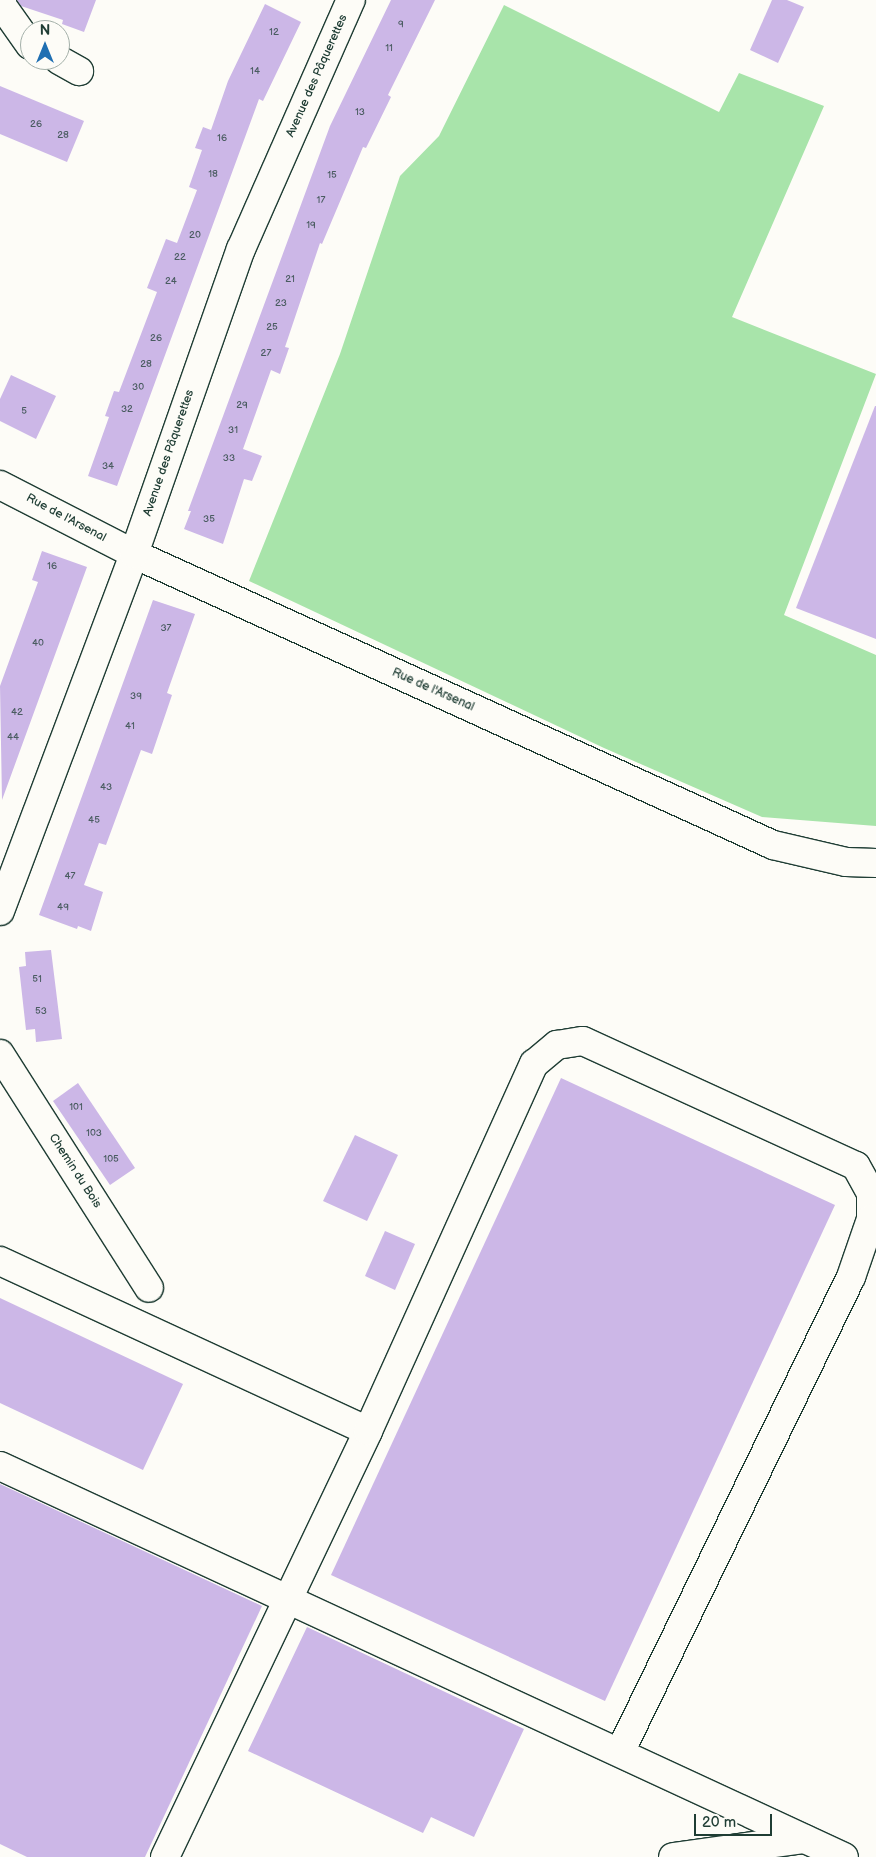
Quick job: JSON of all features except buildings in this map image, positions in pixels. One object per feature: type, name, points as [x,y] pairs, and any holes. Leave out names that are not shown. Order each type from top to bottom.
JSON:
[{"type":"street","points":[[2,0],[1,4],[20,31]]},
{"type":"street","name":"Avenue des Pâquerettes","points":[[0,911],[134,554],[241,249],[351,0]]},
{"type":"street","name":"Rue de l'Arsenal","points":[[0,485],[134,554],[773,845],[846,862],[876,863]]},
{"type":"street","points":[[165,1857],[368,1430],[534,1064],[557,1045],[584,1040],[856,1166],[871,1193],[871,1220],[851,1277],[620,1752]]},
{"type":"street","name":"Chemin du Bois","points":[[0,1054],[149,1288]]},
{"type":"street","points":[[0,1261],[368,1430]]},
{"type":"street","points":[[0,1466],[288,1597],[844,1857]]},
{"type":"street","points":[[673,1857],[805,1839]]},
{"type":"green space","points":[[504,5],[719,112],[739,73],[824,106],[732,317],[876,374],[784,615],[876,655],[876,826],[762,817],[604,748],[249,581],[340,354],[400,176],[439,136]]}]
